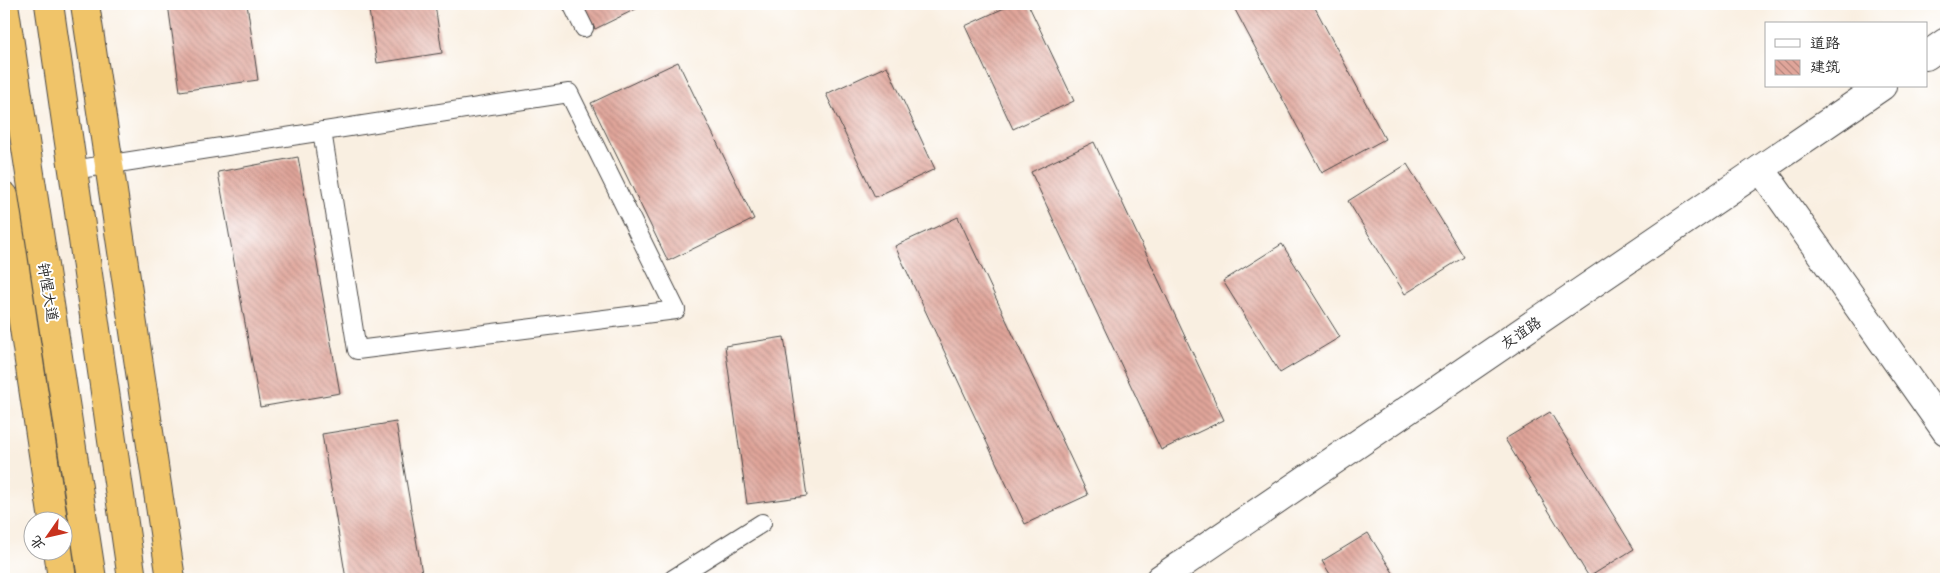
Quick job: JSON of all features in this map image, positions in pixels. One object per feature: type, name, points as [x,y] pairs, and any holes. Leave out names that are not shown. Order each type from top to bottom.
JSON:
[{"type":"highway","name":"钟惺大道","points":[[4,4],[92,579]]},
{"type":"highway","points":[[49,4],[132,579]]},
{"type":"highway","points":[[85,4],[171,579]]},
{"type":"highway","points":[[4,196],[51,510]]},
{"type":"highway","points":[[59,560],[62,579]]},
{"type":"street","points":[[1928,55],[1946,42]]},
{"type":"street","name":"友谊路","points":[[1160,579],[1879,88]]},
{"type":"street","points":[[1761,169],[1946,431]]},
{"type":"lane","points":[[572,4],[584,28]]},
{"type":"lane","points":[[73,170],[109,165],[322,131],[569,93],[676,310],[357,350],[322,131]]},
{"type":"lane","points":[[673,579],[762,523]]},
{"type":"building","points":[[168,4],[247,4],[258,80],[180,91]]},
{"type":"building","points":[[368,4],[435,4],[442,53],[377,63]]},
{"type":"building","points":[[582,4],[646,4],[595,29]]},
{"type":"building","points":[[1013,4],[1028,4],[1074,101],[1013,129],[965,26]]},
{"type":"building","points":[[1232,4],[1313,4],[1385,139],[1322,173]]},
{"type":"building","points":[[678,62],[754,219],[668,261],[591,103]]},
{"type":"building","points":[[887,66],[935,169],[875,197],[826,94]]},
{"type":"building","points":[[1094,142],[1224,420],[1161,450],[1031,172]]},
{"type":"building","points":[[298,157],[340,393],[260,407],[218,172]]},
{"type":"building","points":[[1407,164],[1464,257],[1405,294],[1348,201]]},
{"type":"building","points":[[958,217],[1088,495],[1025,524],[895,246]]},
{"type":"building","points":[[1282,244],[1340,337],[1280,373],[1223,281]]},
{"type":"building","points":[[784,337],[807,496],[747,504],[725,346]]},
{"type":"building","points":[[1550,412],[1634,549],[1589,577],[1505,439]]},
{"type":"building","points":[[396,422],[423,579],[346,579],[322,434]]},
{"type":"building","points":[[1368,533],[1397,579],[1333,579],[1322,561]]}]
